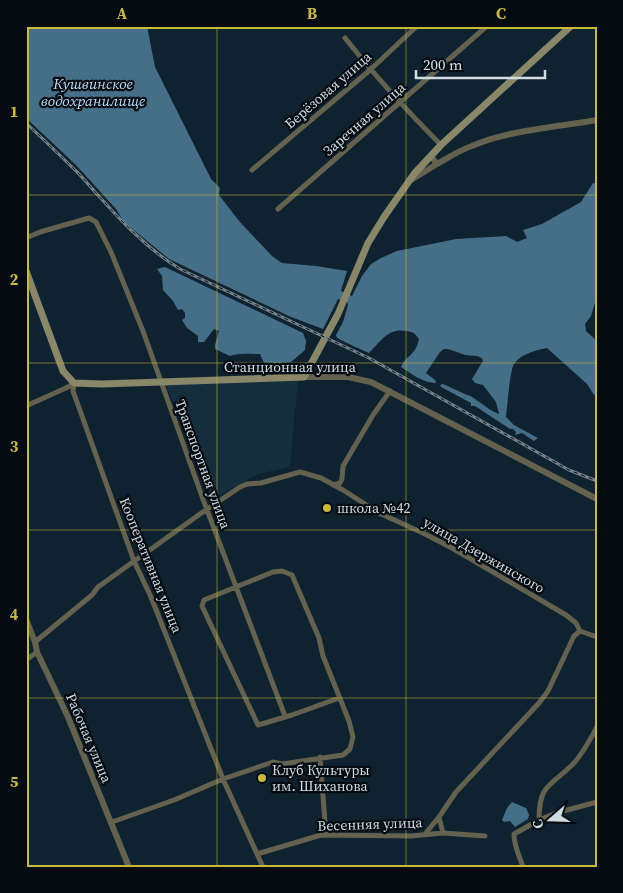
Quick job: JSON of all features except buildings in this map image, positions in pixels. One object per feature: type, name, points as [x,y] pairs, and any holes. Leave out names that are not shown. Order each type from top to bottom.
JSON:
[{"type":"main road","points":[[304,377],[338,314],[373,234],[409,181],[441,145],[571,26]]},
{"type":"main road","name":"Кооперативная улица","points":[[26,271],[63,371],[74,383]]},
{"type":"main road","name":"Станционная улица","points":[[74,383],[102,384],[304,377]]},
{"type":"street","name":"Берёзовая улица","points":[[252,170],[370,70],[417,26]]},
{"type":"street","name":"Заречная улица","points":[[278,209],[488,26]]},
{"type":"street","points":[[345,38],[370,70],[441,145]]},
{"type":"street","points":[[409,181],[473,145],[495,138],[597,120]]},
{"type":"street","points":[[431,156],[437,164]]},
{"type":"street","name":"Транспортная улица","points":[[26,238],[70,222],[90,218],[96,222],[111,252],[142,331],[236,587],[286,716]]},
{"type":"street","name":"Станционная улица","points":[[304,377],[355,378],[371,382],[597,499]]},
{"type":"street","points":[[26,406],[74,383]]},
{"type":"street","name":"Кооперативная улица","points":[[74,383],[73,391],[134,561],[151,597],[223,779],[263,867]]},
{"type":"street","points":[[349,494],[342,479],[343,466],[373,415],[390,391]]},
{"type":"street","name":"улица Дзержинского","points":[[207,509],[247,484],[261,483],[300,472],[320,478],[379,513],[452,548],[566,615],[576,623],[580,631]]},
{"type":"street","points":[[333,485],[340,483],[342,479]]},
{"type":"street","points":[[35,642],[92,596],[98,587],[207,509]]},
{"type":"street","points":[[112,822],[174,800],[223,779],[273,762],[282,764],[347,753],[352,744],[353,737],[349,720],[323,656],[319,638],[292,575],[282,571],[273,572],[202,601],[202,606],[258,725],[339,698]]},
{"type":"street","name":"Рабочая улица","points":[[26,620],[37,652],[68,717],[129,867]]},
{"type":"street","points":[[425,834],[440,817],[456,792],[539,703],[548,690],[574,636],[580,631],[597,637]]},
{"type":"street","points":[[26,660],[37,652]]},
{"type":"street","points":[[539,820],[539,805],[547,786],[571,766],[582,753],[597,727]]},
{"type":"street","points":[[320,757],[326,835]]},
{"type":"street","points":[[523,867],[514,844],[514,834],[556,813],[597,802]]},
{"type":"street","points":[[440,817],[443,833]]},
{"type":"street","name":"Весенняя улица","points":[[257,854],[311,837],[326,835],[411,836],[443,833],[485,836]]},
{"type":"shaded area","points":[[298,380],[290,467],[258,474],[212,500],[166,385]]},
{"type":"water","name":"Кушвинское водохранилище","points":[[26,26],[147,26],[155,67],[211,179],[220,188],[219,195],[239,221],[272,256],[282,263],[347,271],[341,291],[352,296],[362,276],[371,264],[381,258],[397,251],[456,239],[506,236],[517,242],[527,238],[523,230],[542,224],[581,202],[593,183],[597,184],[597,296],[591,316],[585,324],[586,331],[597,341],[597,395],[594,395],[587,384],[547,348],[528,354],[515,362],[513,366],[506,417],[514,425],[538,438],[534,441],[522,433],[515,435],[516,432],[513,429],[510,429],[475,406],[471,406],[471,403],[440,385],[443,384],[470,396],[499,414],[496,402],[483,385],[475,383],[472,379],[483,361],[482,358],[444,349],[426,373],[436,383],[427,381],[418,378],[401,367],[417,345],[419,339],[414,333],[399,331],[388,334],[369,353],[336,336],[343,322],[348,305],[347,302],[338,299],[323,329],[291,317],[169,259],[124,222],[116,209],[76,165],[26,118]]},
{"type":"water","points":[[165,267],[303,333],[306,341],[305,350],[291,362],[268,365],[263,361],[260,354],[230,356],[215,349],[219,331],[214,329],[204,342],[198,342],[198,336],[187,328],[182,320],[185,318],[185,313],[182,309],[178,310],[163,290],[162,276],[157,269]]},
{"type":"water","points":[[512,802],[526,808],[529,815],[528,819],[515,827],[510,821],[504,822],[502,820]]},
{"type":"railway","points":[[26,123],[79,174],[138,237],[151,249],[180,269],[369,358],[569,470],[597,481]]},
{"type":"place","name":"школа №42","points":[[327,508]]},
{"type":"place","name":"Клуб Культуры им. Шиханова","points":[[262,778]]}]
